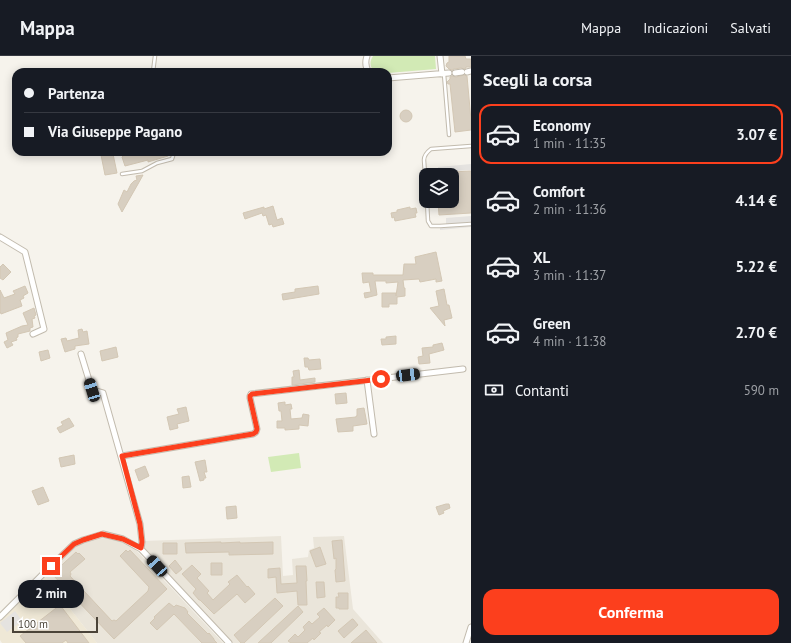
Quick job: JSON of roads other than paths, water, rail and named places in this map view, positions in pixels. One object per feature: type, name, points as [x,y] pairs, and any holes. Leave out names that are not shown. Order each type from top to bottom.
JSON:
[{"type":"street","points":[[367,56],[365,63],[367,68]]},
{"type":"street","points":[[440,56],[447,73]]},
{"type":"street","points":[[392,78],[467,72]]},
{"type":"street","points":[[0,237],[25,252],[44,329],[33,334]]},
{"type":"street","points":[[81,354],[92,390],[103,393],[140,524],[142,542],[141,548]]},
{"type":"street","points":[[122,456],[253,434],[257,429],[250,398],[252,394],[463,369]]},
{"type":"street","points":[[367,380],[374,434]]},
{"type":"street","points":[[0,617],[74,544],[102,534],[123,539],[141,548],[229,643]]},
{"type":"street","points":[[466,643],[471,627]]},
{"type":"lane","points":[[153,68],[155,56]]},
{"type":"lane","points":[[447,73],[449,135]]},
{"type":"lane","points":[[425,168],[424,157],[431,149],[471,146]]},
{"type":"lane","points":[[122,174],[142,171],[156,163],[172,159],[173,156]]},
{"type":"lane","points":[[427,208],[428,221],[431,226],[471,224]]}]
